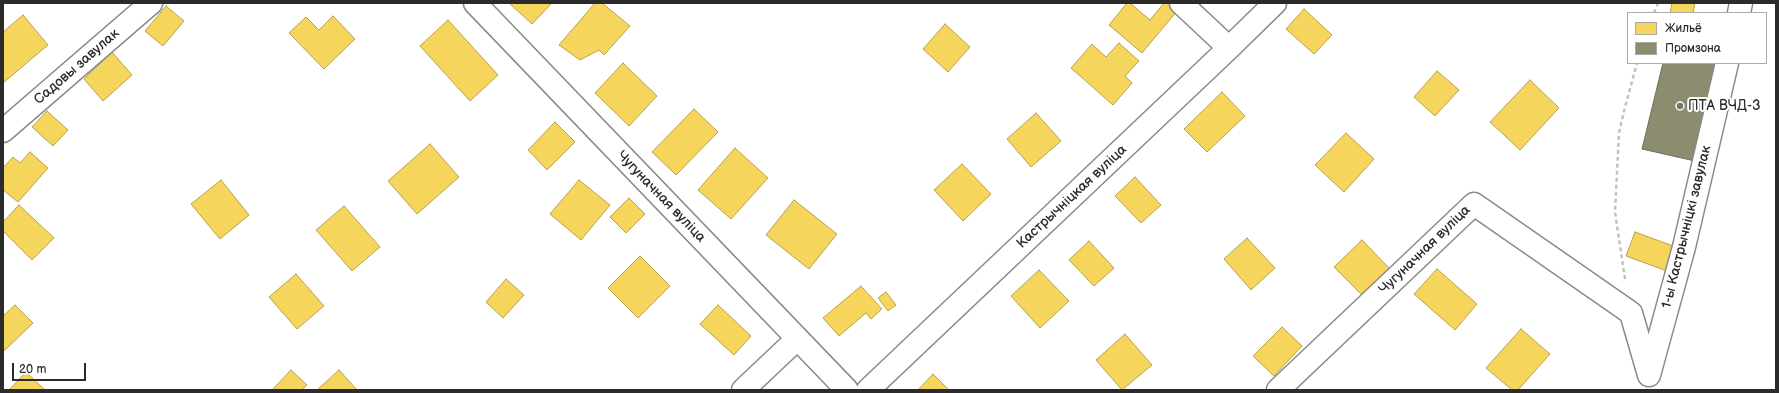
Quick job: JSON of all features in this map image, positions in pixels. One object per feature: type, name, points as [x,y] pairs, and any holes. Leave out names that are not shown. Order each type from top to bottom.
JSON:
[{"type":"street","name":"Садовы завулак","points":[[3,131],[151,3]]},
{"type":"street","name":"Чугуначная вуліца","points":[[475,3],[847,390]]},
{"type":"street","points":[[1181,3],[1229,48]]},
{"type":"street","name":"Кастрычніцкая вуліца","points":[[868,390],[1275,3]]},
{"type":"street","name":"1-ы Кастрычніцкі завулак","points":[[1650,382],[1684,247],[1727,64]]},
{"type":"street","name":"Чугуначная вуліца","points":[[1278,390],[1474,204],[1631,313]]},
{"type":"street","points":[[1631,313],[1650,382]]},
{"type":"street","points":[[743,390],[797,339]]},
{"type":"path","points":[[1631,313],[1615,212],[1619,132],[1637,64]]},
{"type":"building: Жильё","points":[[509,3],[552,3],[532,24]]},
{"type":"building: Жильё","points":[[595,3],[602,3],[630,26],[604,55],[599,50],[580,60],[559,45]]},
{"type":"building: Жильё","points":[[1127,3],[1130,3],[1150,20],[1164,3],[1168,3],[1177,11],[1142,53],[1109,25]]},
{"type":"building: Жильё","points":[[1672,3],[1695,3],[1693,12],[1670,12]]},
{"type":"building: Жильё","points":[[166,6],[184,21],[163,46],[145,31]]},
{"type":"building: Жильё","points":[[1304,9],[1332,35],[1314,54],[1286,29]]},
{"type":"building: Жильё","points":[[23,15],[48,45],[3,83],[3,32]]},
{"type":"building: Жильё","points":[[333,16],[355,39],[324,69],[289,33],[306,17],[319,30]]},
{"type":"building: Жильё","points":[[448,20],[498,75],[470,101],[420,46]]},
{"type":"building: Жильё","points":[[945,24],[970,47],[948,72],[923,49]]},
{"type":"building: Жильё","points":[[1119,43],[1139,61],[1125,76],[1132,83],[1113,105],[1071,68],[1092,44],[1106,57]]},
{"type":"building: Жильё","points":[[112,52],[132,75],[103,101],[84,79]]},
{"type":"building: Жильё","points":[[623,63],[657,96],[629,126],[595,93]]},
{"type":"building: Жильё","points":[[1437,71],[1459,90],[1435,116],[1414,97]]},
{"type":"building: Жильё","points":[[1530,80],[1559,108],[1520,150],[1490,122]]},
{"type":"building: Жильё","points":[[1222,92],[1245,116],[1207,152],[1184,129]]},
{"type":"building: Жильё","points":[[694,109],[718,132],[676,175],[652,152]]},
{"type":"building: Жильё","points":[[47,111],[68,130],[53,146],[32,127]]},
{"type":"building: Жильё","points":[[1036,113],[1061,141],[1031,167],[1007,139]]},
{"type":"building: Жильё","points":[[555,122],[575,142],[547,170],[528,150]]},
{"type":"building: Жильё","points":[[1346,133],[1374,159],[1344,192],[1315,165]]},
{"type":"building: Жильё","points":[[430,144],[459,177],[417,214],[388,181]]},
{"type":"building: Жильё","points":[[735,148],[768,178],[731,219],[698,190]]},
{"type":"building: Жильё","points":[[30,152],[48,168],[18,202],[3,190],[3,168],[13,157],[20,163]]},
{"type":"building: Жильё","points":[[962,164],[991,194],[963,221],[934,190]]},
{"type":"building: Жильё","points":[[1135,177],[1161,205],[1141,223],[1115,196]]},
{"type":"building: Жильё","points":[[221,180],[249,215],[220,239],[191,204]]},
{"type":"building: Жильё","points":[[579,180],[610,205],[581,240],[550,214]]},
{"type":"building: Жильё","points":[[629,198],[645,214],[626,233],[610,217]]},
{"type":"building: Жильё","points":[[794,200],[837,234],[809,269],[766,235]]},
{"type":"building: Жильё","points":[[19,205],[54,238],[32,260],[3,231],[3,222]]},
{"type":"building: Жильё","points":[[344,206],[380,247],[352,271],[316,230]]},
{"type":"building: Жильё","points":[[1635,232],[1676,247],[1667,271],[1626,256]]},
{"type":"building: Жильё","points":[[1247,238],[1275,268],[1251,290],[1224,259]]},
{"type":"building: Жильё","points":[[1362,240],[1389,268],[1362,295],[1334,267]]},
{"type":"building: Жильё","points":[[1089,241],[1114,268],[1094,286],[1069,260]]},
{"type":"building: Жильё","points":[[640,256],[670,286],[638,318],[608,288]]},
{"type":"building: Жильё","points":[[1437,269],[1477,304],[1455,330],[1414,294]]},
{"type":"building: Жильё","points":[[1039,270],[1069,301],[1040,328],[1011,296]]},
{"type":"building: Жильё","points":[[296,274],[324,306],[297,329],[269,297]]},
{"type":"building: Жильё","points":[[506,279],[524,295],[503,318],[486,302]]},
{"type":"building: Жильё","points":[[861,286],[882,309],[871,319],[866,313],[839,336],[823,318]]},
{"type":"building: Жильё","points":[[886,292],[896,305],[888,311],[878,298]]},
{"type":"building: Жильё","points":[[15,305],[33,323],[3,352],[3,316]]},
{"type":"building: Жильё","points":[[718,305],[751,336],[734,355],[700,324]]},
{"type":"building: Жильё","points":[[1282,327],[1302,346],[1274,376],[1253,356]]},
{"type":"building: Жильё","points":[[1521,329],[1550,354],[1518,390],[1512,390],[1486,368]]},
{"type":"building: Жильё","points":[[1125,334],[1152,365],[1122,390],[1096,360]]},
{"type":"building: Жильё","points":[[291,370],[307,385],[302,390],[272,390]]},
{"type":"building: Жильё","points":[[339,370],[357,390],[317,390]]},
{"type":"building: Жильё","points":[[26,372],[45,390],[9,390]]},
{"type":"building: Жильё","points":[[933,374],[949,390],[918,390]]},
{"type":"building: Промзона","name":"ПТА ВЧД-3","points":[[1663,64],[1718,64],[1695,161],[1642,149]]},
{"type":"place","name":"ПТА ВЧД-3","points":[[1680,106]]}]
